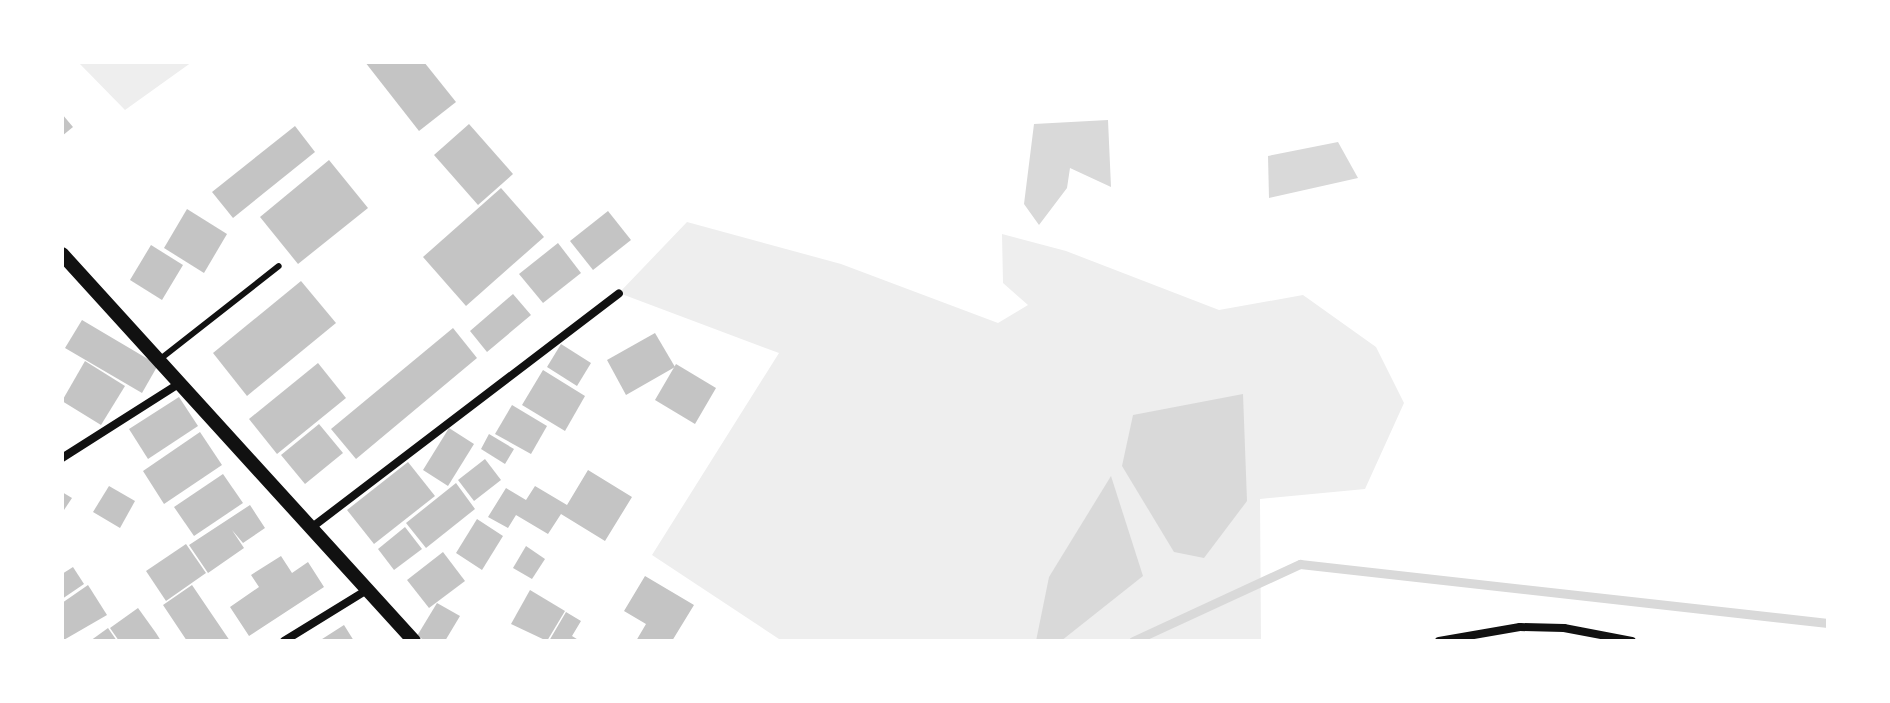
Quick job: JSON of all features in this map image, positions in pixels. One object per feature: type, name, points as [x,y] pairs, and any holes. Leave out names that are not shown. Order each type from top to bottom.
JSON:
[{"type":"street","points":[[62,254],[414,641]]},
{"type":"street","points":[[311,528],[619,293]]},
{"type":"street","points":[[62,458],[180,383]]},
{"type":"street","points":[[284,641],[367,590]]},
{"type":"street","points":[[1441,641],[1535,627],[1632,641]]},
{"type":"lane","points":[[159,360],[279,266]]},
{"type":"shaded area","points":[[78,62],[192,62],[125,110]]},
{"type":"shaded area","points":[[1108,120],[1111,187],[1070,168],[1067,188],[1039,225],[1024,204],[1034,124]]},
{"type":"shaded area","points":[[1338,142],[1358,178],[1269,198],[1268,156]]},
{"type":"shaded area","points":[[687,222],[841,264],[998,323],[1028,305],[1003,283],[1002,234],[1066,251],[1219,310],[1303,295],[1376,347],[1404,403],[1365,489],[1260,499],[1261,641],[782,641],[652,555],[779,353],[619,293]]},
{"type":"shaded area","points":[[1243,394],[1247,501],[1204,558],[1174,552],[1122,466],[1133,415]]},
{"type":"shaded area","points":[[1111,476],[1143,576],[1061,641],[1036,641],[1049,577]]},
{"type":"building","points":[[365,62],[424,62],[456,102],[419,131]]},
{"type":"building","points":[[62,114],[73,127],[62,136]]},
{"type":"building","points":[[469,124],[513,174],[478,205],[434,155]]},
{"type":"building","points":[[295,126],[315,152],[233,218],[212,192]]},
{"type":"building","points":[[329,160],[368,208],[298,264],[260,217]]},
{"type":"building","points":[[501,188],[544,237],[466,306],[423,257]]},
{"type":"building","points":[[187,209],[227,234],[204,273],[164,248]]},
{"type":"building","points":[[608,211],[631,240],[593,270],[570,241]]},
{"type":"building","points":[[558,243],[581,273],[543,303],[519,274]]},
{"type":"building","points":[[151,245],[183,265],[162,300],[130,280]]},
{"type":"building","points":[[301,281],[336,323],[247,396],[213,353]]},
{"type":"building","points":[[513,294],[531,315],[487,352],[470,331]]},
{"type":"building","points":[[82,320],[158,365],[142,393],[65,348]]},
{"type":"building","points":[[453,328],[477,358],[356,459],[331,429]]},
{"type":"building","points":[[655,333],[675,367],[626,395],[607,360]]},
{"type":"building","points":[[561,344],[591,363],[577,386],[547,367]]},
{"type":"building","points":[[85,361],[125,386],[101,425],[62,401]]},
{"type":"building","points":[[318,363],[346,398],[277,454],[249,419]]},
{"type":"building","points":[[676,364],[716,388],[695,424],[655,400]]},
{"type":"building","points":[[543,370],[585,396],[565,431],[522,405]]},
{"type":"building","points":[[179,397],[198,426],[148,459],[129,429]]},
{"type":"building","points":[[512,405],[547,426],[531,454],[495,434]]},
{"type":"building","points":[[319,424],[343,453],[305,484],[281,455]]},
{"type":"building","points":[[449,428],[474,444],[448,486],[423,470]]},
{"type":"building","points":[[200,432],[222,465],[164,504],[143,471]]},
{"type":"building","points":[[489,434],[514,449],[505,464],[481,449]]},
{"type":"building","points":[[485,459],[501,480],[474,501],[458,480]]},
{"type":"building","points":[[408,462],[435,496],[374,544],[347,510]]},
{"type":"building","points":[[588,470],[632,497],[605,541],[561,514],[548,534],[516,515],[508,528],[488,517],[506,488],[526,500],[535,486],[567,505]]},
{"type":"building","points":[[223,474],[243,503],[194,536],[174,507]]},
{"type":"building","points":[[456,483],[475,509],[426,548],[406,523]]},
{"type":"building","points":[[109,486],[135,501],[120,528],[93,512]]},
{"type":"building","points":[[62,492],[72,498],[62,513]]},
{"type":"building","points":[[250,505],[265,528],[243,543],[232,530],[244,548],[208,573],[189,545]]},
{"type":"building","points":[[477,519],[503,536],[482,570],[456,553]]},
{"type":"building","points":[[405,527],[422,549],[394,570],[378,549]]},
{"type":"building","points":[[186,544],[206,573],[166,601],[146,571]]},
{"type":"building","points":[[526,546],[545,559],[532,579],[513,568]]},
{"type":"building","points":[[443,552],[465,581],[429,608],[407,580]]},
{"type":"building","points":[[281,556],[292,573],[308,562],[324,587],[249,636],[230,607],[259,587],[251,575]]},
{"type":"building","points":[[73,567],[84,584],[62,599],[62,574]]},
{"type":"building","points":[[645,576],[694,605],[672,641],[636,641],[646,624],[624,611]]},
{"type":"building","points":[[88,585],[107,615],[62,641],[62,603]]},
{"type":"building","points":[[192,585],[230,641],[187,641],[163,605]]},
{"type":"building","points":[[530,590],[565,611],[547,641],[511,624]]},
{"type":"building","points":[[437,603],[460,616],[445,641],[426,641],[417,636]]},
{"type":"building","points":[[138,608],[161,641],[119,641],[110,628]]},
{"type":"building","points":[[566,612],[581,621],[572,636],[580,641],[549,641]]},
{"type":"building","points":[[344,625],[354,641],[319,641]]},
{"type":"building","points":[[108,628],[117,641],[90,641]]},
{"type":"waterway","points":[[1133,641],[1300,564],[1828,623]]}]
